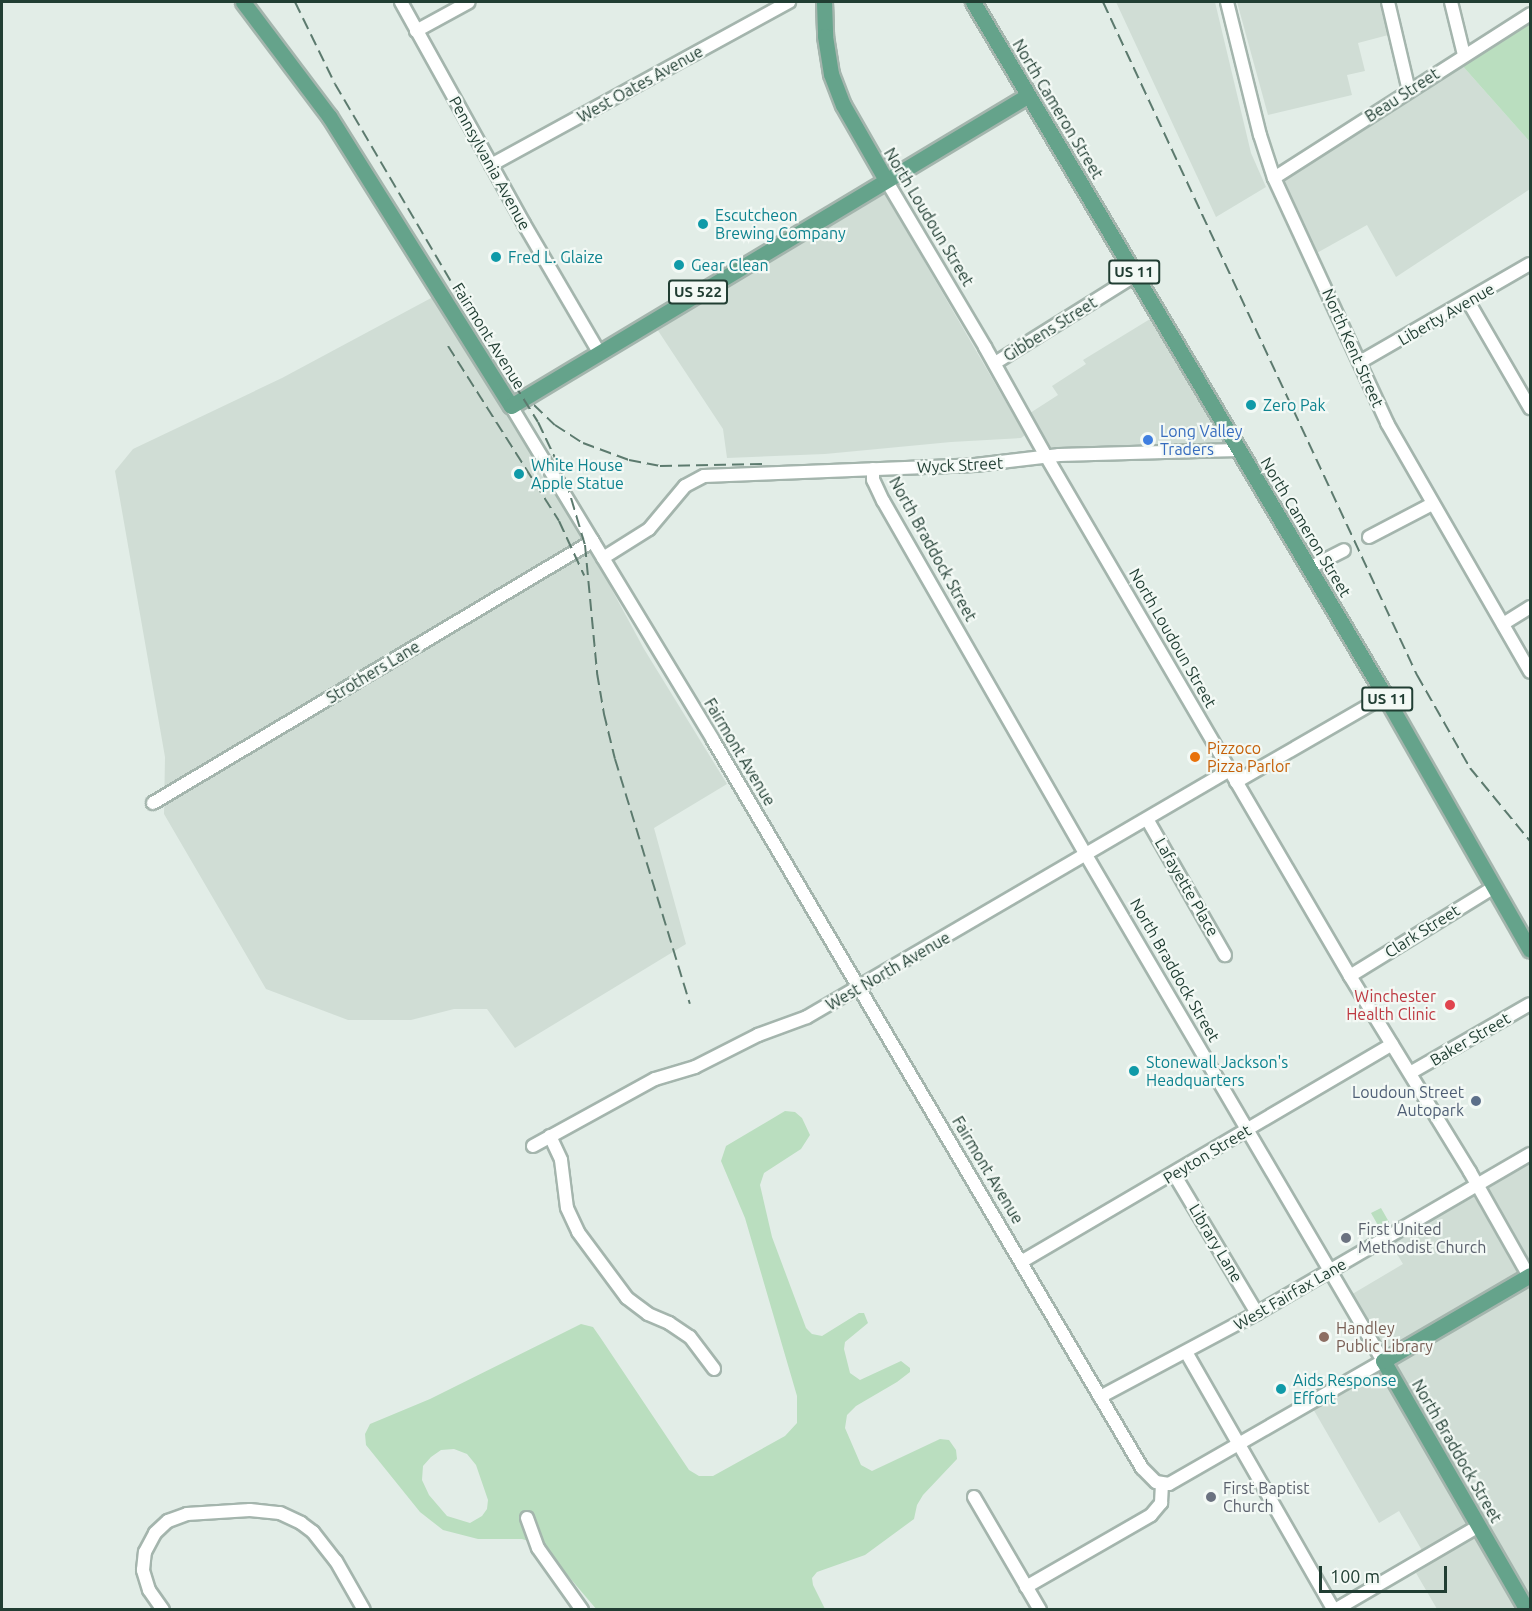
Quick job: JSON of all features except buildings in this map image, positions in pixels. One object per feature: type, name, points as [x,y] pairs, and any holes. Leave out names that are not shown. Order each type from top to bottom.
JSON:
[{"type":"main road","name":"Fairmont Avenue","points":[[243,2],[329,116],[511,406]]},
{"type":"main road","name":"North Loudoun Street","points":[[824,2],[827,59],[834,82],[847,112],[886,180]]},
{"type":"main road","name":"North Cameron Street","points":[[973,2],[1385,696],[1530,950]]},
{"type":"main road","points":[[886,180],[1027,96]]},
{"type":"main road","name":"US 522","points":[[511,406],[886,180]]},
{"type":"main road","points":[[1383,1360],[1530,1276]]},
{"type":"main road","name":"North Braddock Street","points":[[1383,1360],[1527,1610]]},
{"type":"street","name":"Pennsylvania Avenue","points":[[401,2],[491,165],[600,354]]},
{"type":"street","points":[[416,31],[469,2]]},
{"type":"street","name":"West Oates Avenue","points":[[491,165],[789,2]]},
{"type":"street","name":"North Kent Street","points":[[1227,2],[1260,135],[1274,178],[1387,423],[1530,672]]},
{"type":"street","points":[[1388,2],[1409,91]]},
{"type":"street","points":[[1450,2],[1464,55]]},
{"type":"street","name":"Beau Street","points":[[1274,178],[1530,14]]},
{"type":"street","name":"North Loudoun Street","points":[[886,180],[1236,782],[1530,1276]]},
{"type":"street","name":"Liberty Avenue","points":[[1360,362],[1530,264]]},
{"type":"street","name":"Gibbens Street","points":[[994,363],[1136,275]]},
{"type":"street","points":[[1468,301],[1530,408]]},
{"type":"street","name":"Fairmont Avenue","points":[[511,406],[1142,1468],[1148,1476],[1162,1484]]},
{"type":"street","name":"Wyck Street","points":[[603,558],[649,529],[685,486],[696,478],[723,474],[975,465],[1046,456],[1240,450]]},
{"type":"street","name":"North Braddock Street","points":[[873,469],[873,480],[883,501],[1086,855],[1383,1360]]},
{"type":"street","points":[[1369,537],[1432,504]]},
{"type":"street","name":"Strothers Lane","points":[[153,803],[593,541]]},
{"type":"street","points":[[1309,568],[1344,550]]},
{"type":"street","points":[[1503,624],[1530,607]]},
{"type":"street","points":[[1236,782],[1385,696]]},
{"type":"street","name":"West North Avenue","points":[[533,1146],[655,1079],[695,1067],[758,1035],[807,1017],[1230,770]]},
{"type":"street","name":"Lafayette Place","points":[[1148,819],[1226,955]]},
{"type":"street","name":"Clark Street","points":[[1350,976],[1494,887]]},
{"type":"street","name":"Baker Street","points":[[1410,1073],[1530,1004]]},
{"type":"street","name":"Peyton Street","points":[[1021,1262],[1392,1044]]},
{"type":"street","points":[[550,1136],[561,1160],[567,1208],[578,1232],[627,1298],[648,1314],[669,1323],[690,1337],[714,1369]]},
{"type":"street","name":"West Fairfax Lane","points":[[1100,1397],[1257,1313],[1530,1154]]},
{"type":"street","name":"Library Lane","points":[[1174,1174],[1257,1313]]},
{"type":"street","points":[[1186,1352],[1334,1610],[1479,1526]]},
{"type":"street","points":[[1026,1587],[1151,1515],[1162,1499],[1162,1484],[1180,1480],[1383,1360]]},
{"type":"street","points":[[974,1497],[1040,1610]]},
{"type":"street","points":[[163,1610],[150,1590],[143,1570],[145,1552],[155,1533],[168,1521],[187,1515],[250,1510],[280,1513],[301,1522],[336,1561],[364,1610]]},
{"type":"street","points":[[527,1518],[537,1548],[582,1610]]},
{"type":"shaded area","points":[[1116,2],[1215,2],[1251,153],[1266,187],[1216,217]]},
{"type":"shaded area","points":[[1237,2],[1384,2],[1392,34],[1358,43],[1365,71],[1347,75],[1352,95],[1268,115]]},
{"type":"shaded area","points":[[1460,63],[1530,142],[1530,189],[1396,277],[1367,225],[1315,254],[1279,179]]},
{"type":"shaded area","points":[[881,187],[1025,435],[1021,438],[825,454],[727,458],[723,429],[653,323]]},
{"type":"shaded area","points":[[433,297],[591,551],[644,649],[727,784],[654,828],[686,944],[515,1048],[487,1009],[454,1009],[411,1020],[348,1020],[266,989],[164,814],[165,757],[115,471],[133,449],[282,378]]},
{"type":"shaded area","points":[[1155,316],[1227,439],[1222,446],[1051,450],[1027,415],[1058,395],[1052,386],[1086,364],[1083,360]]},
{"type":"shaded area","points":[[1530,1157],[1530,1609],[1437,1609],[1416,1573],[1430,1564],[1399,1511],[1379,1523],[1312,1407],[1388,1363],[1349,1296],[1403,1264],[1389,1241]]},
{"type":"green space","points":[[1530,18],[1530,142],[1460,63]]},
{"type":"green space","points":[[785,1111],[795,1112],[802,1118],[810,1135],[801,1149],[764,1173],[760,1185],[772,1237],[806,1328],[812,1334],[822,1336],[859,1313],[864,1313],[868,1323],[845,1342],[844,1349],[850,1373],[860,1380],[901,1361],[910,1368],[910,1372],[897,1382],[856,1406],[847,1415],[845,1428],[861,1465],[872,1471],[940,1439],[949,1440],[956,1450],[957,1459],[923,1495],[917,1505],[914,1519],[865,1555],[817,1572],[812,1578],[813,1585],[825,1609],[597,1610],[542,1545],[522,1539],[478,1539],[443,1530],[420,1512],[366,1445],[365,1434],[370,1424],[430,1399],[581,1324],[593,1327],[689,1470],[699,1476],[713,1476],[785,1436],[797,1423],[797,1396],[745,1218],[721,1161],[726,1146]],"holes":[[[454,1449],[467,1454],[476,1465],[488,1500],[487,1509],[482,1516],[470,1523],[447,1516],[429,1495],[422,1480],[423,1466],[441,1450]]]},
{"type":"green space","points":[[1381,1208],[1389,1222],[1379,1227],[1371,1213]]},
{"type":"railway","points":[[295,2],[335,84],[457,292],[538,422],[566,481],[585,545],[597,673],[604,714],[615,759],[690,1004]]},
{"type":"railway","points":[[1103,2],[1417,675],[1470,768],[1530,841]]},
{"type":"railway","points":[[448,346],[559,521],[584,575]]},
{"type":"railway","points":[[534,405],[555,425],[583,443],[629,460],[660,466],[762,464]]},
{"type":"place","name":"Escutcheon Brewing Company","points":[[703,224]]},
{"type":"place","name":"Fred L. Glaize","points":[[496,257]]},
{"type":"place","name":"Gear Clean","points":[[679,265]]},
{"type":"place","name":"Zero Pak","points":[[1251,405]]},
{"type":"place","name":"Long Valley Traders","points":[[1148,440]]},
{"type":"place","name":"White House Apple Statue","points":[[519,474]]},
{"type":"place","name":"Pizzoco Pizza Parlor","points":[[1195,757]]},
{"type":"place","name":"Winchester Health Clinic","points":[[1450,1005]]},
{"type":"place","name":"Stonewall Jackson's Headquarters","points":[[1134,1071]]},
{"type":"place","name":"Loudoun Street Autopark","points":[[1476,1101]]},
{"type":"place","name":"First United Methodist Church","points":[[1346,1238]]},
{"type":"place","name":"Handley Public Library","points":[[1324,1337]]},
{"type":"place","name":"Aids Response Effort","points":[[1281,1389]]},
{"type":"place","name":"First Baptist Church","points":[[1211,1497]]}]
